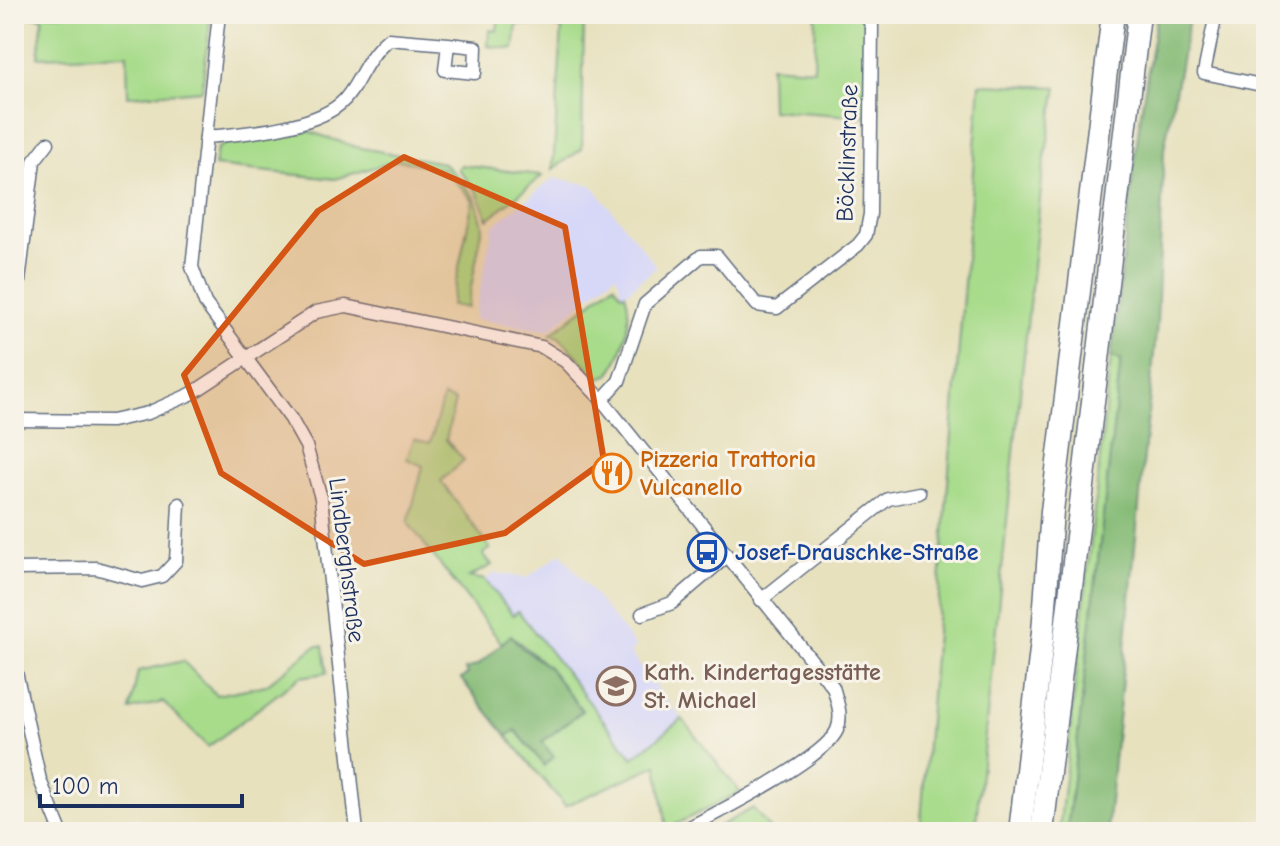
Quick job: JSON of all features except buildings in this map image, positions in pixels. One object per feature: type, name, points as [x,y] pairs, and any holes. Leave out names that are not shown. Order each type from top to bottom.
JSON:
[{"type":"highway","points":[[1020,832],[1043,632],[1052,511],[1113,14]]},
{"type":"highway","points":[[1042,832],[1139,14]]},
{"type":"street","name":"Lindberghstraße","points":[[219,14],[192,267],[205,303],[291,419],[306,446],[321,498],[357,832]]},
{"type":"street","name":"Böcklinstraße","points":[[602,400],[619,381],[645,304],[701,256],[717,256],[757,305],[777,308],[866,235],[870,214],[872,26],[865,14]]},
{"type":"street","points":[[1216,14],[1204,73],[1266,86]]},
{"type":"street","points":[[206,137],[317,117],[342,103],[370,54],[388,39],[448,44]]},
{"type":"street","points":[[14,321],[34,161],[48,143]]},
{"type":"street","points":[[14,420],[112,421],[148,413],[191,394],[316,312],[346,306],[542,347],[566,362],[602,400],[833,687],[840,715],[831,740],[750,797],[680,832]]},
{"type":"street","points":[[761,600],[888,499],[919,493]]},
{"type":"street","points":[[14,569],[96,568],[142,581],[162,576],[176,561],[179,504]]},
{"type":"street","points":[[642,614],[672,603],[726,557]]},
{"type":"street","points":[[14,663],[40,780],[61,832]]},
{"type":"highlighted area","points":[[404,157],[565,227],[604,461],[505,533],[364,564],[221,473],[184,375],[318,211]]},
{"type":"shaded area","points":[[554,178],[592,185],[657,267],[623,295],[616,274],[549,331],[474,319],[493,226]]},
{"type":"shaded area","name":"Kath. Kindertagesstätte St. Michael","points":[[561,553],[636,647],[630,653],[682,719],[633,758],[518,612],[513,615],[485,580],[495,573],[527,578]]},
{"type":"green space","points":[[14,14],[211,14],[202,90],[128,96],[127,54],[38,57],[43,18]]},
{"type":"green space","points":[[499,14],[584,14],[582,149],[553,169],[562,28],[517,24],[514,49],[488,46],[489,30],[497,31]]},
{"type":"green space","points":[[816,14],[857,14],[868,28],[867,117],[771,110],[770,66],[814,69]]},
{"type":"green space","points":[[1157,14],[1190,14],[1164,149],[1157,323],[1107,832],[1067,832],[1121,360],[1111,357],[1139,125]]},
{"type":"green space","points":[[980,84],[1057,87],[1043,170],[975,832],[920,832]]},
{"type":"green space","points":[[308,131],[356,147],[443,163],[458,177],[475,198],[483,225],[467,308],[451,305],[473,200],[444,169],[398,160],[335,179],[214,166],[217,149],[229,142]]},
{"type":"green space","points":[[461,165],[542,176],[488,219],[477,192],[458,169]]},
{"type":"green space","points":[[614,284],[622,294],[625,293],[628,325],[619,357],[609,375],[598,378],[559,337],[550,335]]},
{"type":"green space","points":[[1111,357],[1121,359],[1067,832],[1059,832]]},
{"type":"green space","points":[[443,397],[455,401],[446,440],[464,460],[441,481],[490,548],[483,554],[492,565],[469,577],[485,580],[513,615],[518,611],[633,758],[682,719],[740,792],[667,829],[657,765],[565,806],[507,736],[515,730],[544,765],[542,742],[582,710],[548,667],[512,636],[503,645],[408,523],[423,466],[407,459],[414,439],[430,443]]},
{"type":"green space","points":[[511,635],[521,647],[548,667],[582,711],[542,742],[554,757],[544,765],[516,730],[507,736],[461,679],[468,674],[465,670],[478,665]]},
{"type":"green space","points":[[316,646],[323,646],[327,673],[300,677],[208,747],[163,702],[130,710],[138,671],[183,661],[216,695],[266,685]]},
{"type":"green space","points":[[753,808],[772,832],[709,832]]},
{"type":"place","name":"Pizzeria Trattoria Vulcanello","points":[[612,473]]},
{"type":"place","name":"Josef-Drauschke-Straße","points":[[707,552]]},
{"type":"place","name":"Kath. Kindertagesstätte St. Michael","points":[[616,686]]}]
